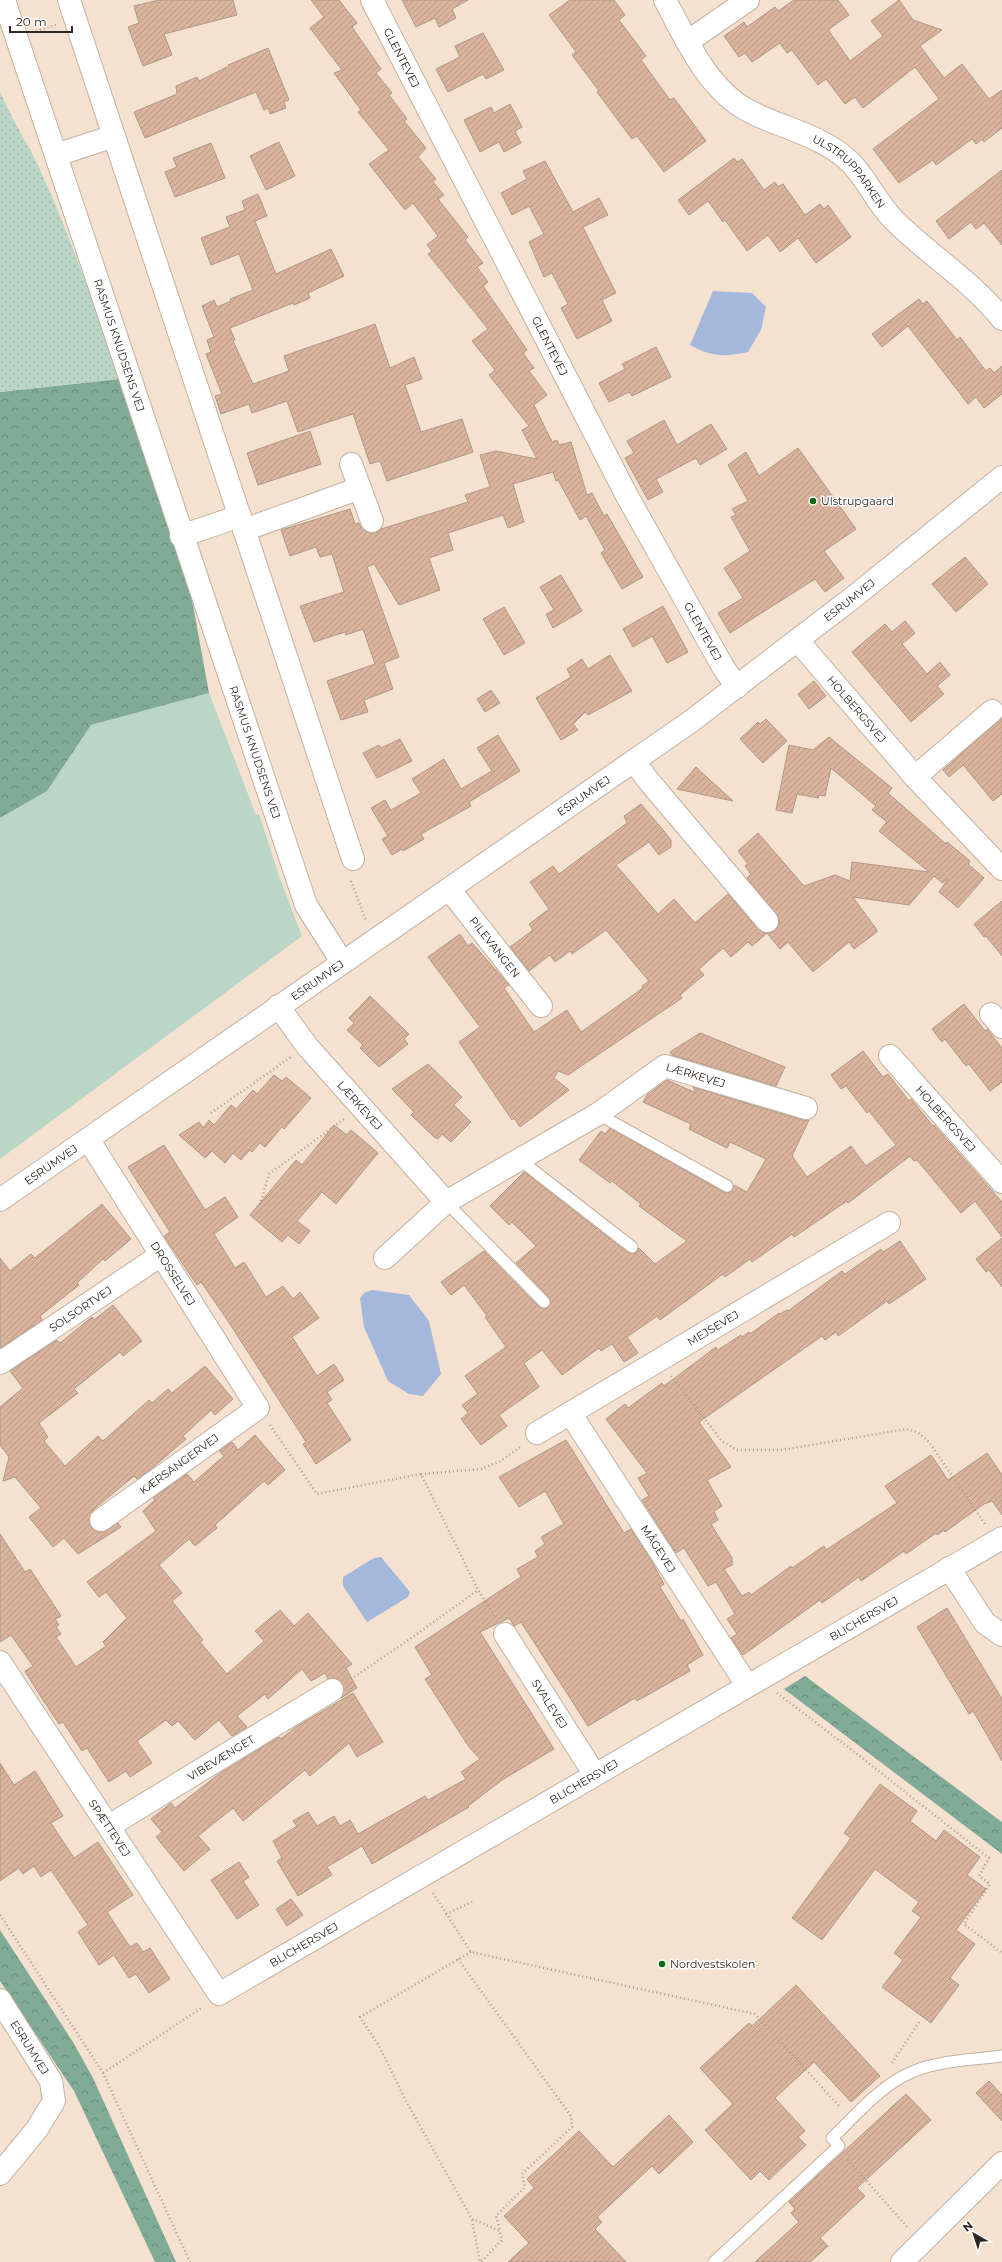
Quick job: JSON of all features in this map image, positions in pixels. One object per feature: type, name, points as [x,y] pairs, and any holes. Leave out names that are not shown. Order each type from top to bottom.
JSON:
[{"type":"street","name":"RASMUS KNUDSENS VEJ","points":[[4,0],[306,905],[342,962]]},
{"type":"street","points":[[69,0],[353,859]]},
{"type":"street","name":"GLENTEVEJ","points":[[372,0],[627,496],[723,667],[737,687]]},
{"type":"street","name":"ULSTRUPPARKEN","points":[[665,0],[687,42],[720,91],[746,110],[820,141],[849,162],[892,219],[967,283],[1002,319]]},
{"type":"street","points":[[687,42],[748,0]]},
{"type":"street","points":[[56,155],[114,136]]},
{"type":"street","points":[[351,464],[372,521]]},
{"type":"street","name":"ESRUMVEJ","points":[[0,1200],[278,1006],[634,761],[737,687],[798,641],[1002,477]]},
{"type":"street","points":[[182,536],[242,522],[360,488]]},
{"type":"street","name":"HOLBERGSVEJ","points":[[798,641],[915,777],[1002,869]]},
{"type":"street","points":[[915,777],[992,711]]},
{"type":"street","points":[[634,761],[647,779],[767,921]]},
{"type":"street","name":"PILEVANGEN","points":[[449,889],[541,1006]]},
{"type":"street","name":"LÆRKEVEJ","points":[[278,1006],[307,1046],[446,1202]]},
{"type":"street","name":"HOLBERGSVEJ","points":[[890,1056],[1002,1182]]},
{"type":"street","name":"LÆRKEVEJ","points":[[385,1258],[446,1202],[598,1114],[664,1066],[806,1108]]},
{"type":"street","name":"DROSSELVEJ","points":[[88,1139],[258,1408]]},
{"type":"street","name":"MEJSEVEJ","points":[[537,1433],[889,1223]]},
{"type":"street","name":"SOLSORTVEJ","points":[[0,1363],[161,1255]]},
{"type":"street","name":"KÆRSANGERVEJ","points":[[100,1520],[258,1408]]},
{"type":"street","name":"MÅGEVEJ","points":[[570,1413],[747,1685]]},
{"type":"street","name":"BLICHERSVEJ","points":[[219,1994],[999,1539]]},
{"type":"street","points":[[949,1568],[985,1623],[1002,1635]]},
{"type":"street","name":"SVALEVEJ","points":[[505,1634],[595,1775]]},
{"type":"street","name":"SPÆTTEVEJ","points":[[0,1662],[219,1994]]},
{"type":"street","name":"VIBEVÆNGET","points":[[108,1826],[332,1690]]},
{"type":"street","name":"ESRUMVEJ","points":[[0,2000],[51,2081],[54,2101],[37,2129],[0,2174]]},
{"type":"street","points":[[902,2262],[1002,2163]]},
{"type":"lane","points":[[598,1114],[727,1186]]},
{"type":"lane","points":[[520,1160],[632,1247]]},
{"type":"lane","name":"LÆRKEVEJ","points":[[446,1202],[544,1302]]},
{"type":"lane","points":[[714,2262],[839,2146],[832,2138],[889,2084],[912,2072],[933,2065],[1002,2056]]},
{"type":"path","points":[[353,859],[345,865],[363,917],[376,939]]},
{"type":"path","points":[[211,1113],[307,1046]]},
{"type":"path","points":[[261,1201],[269,1174],[362,1106]]},
{"type":"path","points":[[659,1360],[722,1441],[737,1450],[782,1450],[906,1429],[917,1432],[930,1442],[999,1539]]},
{"type":"path","points":[[258,1408],[316,1494],[421,1474],[481,1470],[501,1461],[537,1433]]},
{"type":"path","points":[[421,1474],[478,1590],[505,1634]]},
{"type":"path","points":[[332,1690],[398,1648],[478,1590]]},
{"type":"path","points":[[769,1672],[776,1692],[989,1858],[979,1876],[990,1884],[964,1924],[1002,1953]]},
{"type":"path","points":[[421,1876],[471,1952]]},
{"type":"path","points":[[446,1914],[472,1902]]},
{"type":"path","points":[[0,1915],[103,2073],[190,2262]]},
{"type":"path","points":[[480,2262],[472,2219],[406,2101],[379,2046],[360,2017],[471,1952],[755,2014],[851,2119]]},
{"type":"path","points":[[458,1959],[571,2116],[572,2127],[522,2174],[525,2187],[496,2216],[502,2240],[480,2262]]},
{"type":"path","points":[[103,2073],[204,2006],[219,1994]]},
{"type":"path","points":[[889,2084],[887,2070],[920,2021]]},
{"type":"path","points":[[839,2146],[849,2162],[922,2243]]},
{"type":"path","points":[[472,2219],[500,2231]]},
{"type":"green space","points":[[0,91],[4,102],[37,164],[53,199],[83,276],[119,379],[0,392]]},
{"type":"green space","points":[[119,379],[192,600],[209,693],[91,725],[47,791],[0,818],[0,392]]},
{"type":"green space","points":[[209,693],[256,815],[259,814],[280,879],[302,936],[0,1159],[0,818],[47,791],[91,725]]},
{"type":"green space","points":[[805,1676],[1002,1822],[1002,1854],[784,1689]]},
{"type":"green space","points":[[0,1930],[73,2042],[93,2078],[176,2262],[155,2262],[74,2091],[0,1981]]},
{"type":"water","points":[[713,291],[752,293],[766,307],[761,330],[748,352],[732,355],[718,355],[705,352],[690,345]]},
{"type":"water","points":[[372,1290],[409,1295],[429,1321],[441,1374],[423,1396],[409,1394],[388,1381],[364,1327],[360,1298],[364,1293]]},
{"type":"water","points":[[381,1557],[410,1592],[408,1597],[367,1622],[343,1586],[343,1577],[374,1558]]},
{"type":"building","points":[[159,0],[233,0],[237,15],[164,34],[172,55],[143,66],[128,27],[139,23],[134,6]]},
{"type":"building","points":[[311,0],[339,0],[357,23],[352,27],[381,69],[376,73],[392,93],[389,95],[407,119],[404,121],[426,148],[418,157],[436,179],[433,182],[444,195],[438,199],[468,237],[465,240],[483,263],[477,267],[488,282],[483,286],[527,350],[523,353],[534,368],[529,371],[547,395],[534,405],[552,442],[557,440],[559,445],[571,442],[587,495],[592,493],[604,516],[607,514],[643,577],[622,589],[601,553],[605,550],[586,516],[580,520],[558,480],[556,481],[553,472],[513,484],[524,522],[508,528],[503,515],[448,533],[453,550],[429,558],[440,590],[399,605],[374,564],[367,567],[399,657],[384,663],[393,689],[364,700],[368,712],[341,720],[327,681],[375,664],[363,629],[346,635],[345,632],[314,642],[300,606],[344,592],[332,554],[320,557],[316,547],[290,556],[281,530],[350,509],[355,524],[359,523],[362,530],[370,533],[376,533],[381,529],[468,502],[465,495],[490,487],[480,455],[496,451],[537,459],[522,430],[529,426],[489,375],[495,370],[472,341],[488,329],[428,254],[432,251],[427,245],[438,236],[413,203],[405,210],[369,164],[389,150],[358,112],[361,110],[334,73],[342,70],[310,28],[324,17]]},
{"type":"building","points":[[402,0],[468,0],[452,9],[456,18],[439,27],[435,18],[416,27]]},
{"type":"building","points":[[570,0],[614,0],[625,15],[619,20],[646,56],[641,60],[670,100],[674,98],[706,141],[664,172],[637,136],[632,139],[597,92],[599,91],[572,55],[576,52],[549,15]]},
{"type":"building","points":[[794,0],[838,0],[849,15],[829,29],[829,31],[850,61],[883,36],[871,21],[899,0],[913,20],[942,30],[920,46],[944,78],[962,64],[989,99],[1002,90],[1002,128],[984,142],[982,139],[976,144],[972,139],[936,165],[933,160],[899,183],[873,149],[939,99],[915,67],[863,108],[855,97],[845,104],[826,79],[818,85],[792,50],[787,53],[780,43],[752,62],[745,53],[739,57],[724,36],[744,22],[747,27],[775,7],[778,11]]},
{"type":"building","points":[[483,33],[504,70],[486,79],[483,74],[448,92],[436,69],[460,57],[455,46]]},
{"type":"building","points":[[268,48],[289,100],[284,102],[286,108],[270,114],[268,108],[264,110],[256,92],[145,138],[134,112],[177,94],[176,86],[197,77],[199,81],[229,66],[228,65]]},
{"type":"building","points":[[510,104],[522,127],[515,131],[521,143],[504,152],[499,142],[480,152],[464,120],[491,107],[494,113]]},
{"type":"building","points":[[279,142],[295,176],[266,190],[250,156]]},
{"type":"building","points":[[211,143],[225,178],[175,197],[165,172],[177,167],[173,158]]},
{"type":"building","points":[[734,158],[737,162],[742,159],[764,190],[775,182],[778,187],[783,184],[805,215],[820,204],[824,209],[828,205],[851,237],[816,263],[798,238],[780,252],[768,235],[747,251],[725,220],[723,222],[708,201],[689,215],[678,200]]},
{"type":"building","points":[[545,161],[573,212],[599,198],[608,215],[583,227],[616,293],[602,300],[612,321],[577,339],[561,308],[568,304],[552,273],[544,277],[529,242],[544,234],[529,206],[512,215],[501,193],[527,179],[523,171]]},
{"type":"building","points":[[1002,170],[1002,245],[984,223],[976,229],[971,222],[949,239],[936,221]]},
{"type":"building","points":[[258,194],[267,216],[255,221],[276,274],[331,249],[344,276],[308,293],[310,298],[294,305],[293,303],[230,328],[235,340],[233,341],[253,384],[289,371],[284,356],[375,324],[390,368],[414,357],[422,379],[405,385],[421,432],[462,419],[473,452],[387,481],[380,461],[370,464],[353,414],[298,432],[287,401],[252,413],[249,404],[221,414],[215,396],[222,394],[206,354],[211,352],[207,340],[214,337],[202,306],[214,300],[217,307],[231,301],[230,299],[253,290],[239,254],[211,265],[201,238],[230,227],[226,217],[245,210],[242,201]]},
{"type":"building","points":[[919,299],[923,304],[927,301],[957,340],[960,337],[986,371],[990,368],[994,373],[1002,366],[1002,394],[984,408],[976,397],[968,404],[908,326],[882,347],[872,334]]},
{"type":"building","points":[[656,347],[671,377],[632,396],[629,392],[609,402],[599,383],[625,369],[622,364]]},
{"type":"building","points":[[664,420],[677,445],[711,424],[727,449],[700,465],[696,458],[656,479],[663,492],[648,500],[625,458],[634,453],[627,441]]},
{"type":"building","points":[[310,431],[321,464],[258,485],[247,453]]},
{"type":"building","points":[[798,448],[856,529],[824,551],[844,578],[825,592],[815,579],[730,633],[718,613],[743,598],[724,568],[750,551],[731,517],[736,515],[732,509],[748,501],[728,465],[746,452],[759,476]]},
{"type":"building","points":[[965,557],[988,584],[956,612],[932,584]]},
{"type":"building","points":[[561,575],[582,611],[553,628],[546,614],[554,610],[540,587]]},
{"type":"building","points":[[663,606],[688,652],[667,663],[652,636],[633,647],[623,629]]},
{"type":"building","points":[[504,607],[525,643],[504,655],[483,619]]},
{"type":"building","points":[[905,621],[915,633],[902,644],[927,674],[940,662],[950,675],[937,686],[944,694],[911,722],[852,652],[885,624],[892,632]]},
{"type":"building","points":[[610,655],[632,691],[588,715],[585,712],[573,724],[578,730],[561,740],[536,698],[571,677],[567,669],[582,659],[588,669]]},
{"type":"building","points":[[814,681],[826,696],[809,709],[798,694]]},
{"type":"building","points":[[491,690],[500,703],[485,712],[477,699]]},
{"type":"building","points":[[1002,718],[1002,794],[993,801],[963,765],[949,777],[943,770]]},
{"type":"building","points":[[766,719],[787,741],[763,763],[740,739],[758,722],[760,724]]},
{"type":"building","points":[[498,735],[520,771],[469,802],[471,806],[421,834],[424,839],[403,851],[402,849],[392,855],[382,839],[388,836],[371,808],[385,800],[391,810],[421,793],[412,779],[444,759],[461,789],[492,771],[477,748]]},
{"type":"building","points":[[829,737],[892,788],[888,793],[946,844],[947,842],[970,861],[968,864],[984,878],[958,908],[939,892],[948,879],[942,883],[934,876],[909,905],[853,897],[877,932],[854,949],[849,942],[813,972],[788,942],[780,949],[767,933],[752,946],[748,942],[731,957],[723,948],[699,969],[704,975],[680,995],[682,998],[568,1075],[558,1071],[554,1078],[569,1090],[520,1127],[514,1118],[512,1120],[459,1042],[480,1027],[428,957],[460,934],[468,946],[472,943],[509,985],[504,988],[534,1032],[567,1010],[581,1032],[643,988],[642,986],[649,981],[606,930],[572,954],[570,951],[555,962],[550,955],[529,971],[510,947],[533,930],[529,924],[549,909],[530,882],[553,866],[559,874],[627,823],[624,816],[641,804],[671,840],[671,847],[659,855],[649,842],[616,865],[658,914],[674,899],[695,923],[728,894],[758,929],[769,933],[775,931],[779,926],[779,918],[747,878],[751,874],[745,866],[748,864],[738,851],[758,833],[804,886],[835,875],[850,881],[852,862],[929,872],[879,831],[887,822],[872,810],[876,806],[831,768],[825,796],[819,795],[818,798],[797,794],[792,813],[776,810],[789,745],[813,750]]},
{"type":"building","points":[[400,739],[412,761],[377,778],[363,753],[379,745],[381,748]]},
{"type":"building","points":[[696,767],[733,801],[677,789]]},
{"type":"building","points":[[1002,901],[1002,956],[974,924]]},
{"type":"building","points":[[370,996],[409,1034],[404,1039],[408,1044],[379,1067],[360,1048],[363,1045],[347,1030],[354,1023],[349,1018]]},
{"type":"building","points":[[964,1004],[985,1031],[987,1029],[1002,1048],[1002,1082],[990,1091],[969,1064],[966,1066],[945,1039],[942,1042],[932,1029]]},
{"type":"building","points":[[700,1033],[785,1067],[776,1086],[672,1055],[670,1052]]},
{"type":"building","points":[[863,1051],[883,1077],[888,1074],[909,1101],[911,1099],[933,1126],[934,1125],[1002,1202],[1002,1237],[975,1201],[961,1213],[917,1160],[914,1161],[910,1156],[848,1203],[847,1201],[794,1237],[792,1234],[752,1262],[750,1259],[725,1277],[723,1274],[660,1320],[657,1316],[627,1337],[638,1353],[624,1362],[612,1344],[601,1351],[599,1348],[562,1375],[542,1350],[524,1363],[539,1387],[499,1415],[507,1426],[481,1445],[461,1419],[468,1413],[462,1405],[478,1394],[465,1376],[506,1347],[485,1317],[487,1316],[464,1285],[451,1295],[441,1282],[484,1251],[539,1307],[546,1309],[551,1303],[549,1297],[516,1263],[536,1246],[512,1222],[509,1225],[490,1206],[524,1172],[628,1253],[635,1253],[639,1248],[655,1264],[687,1241],[639,1206],[641,1204],[612,1181],[610,1183],[579,1160],[601,1131],[605,1134],[610,1128],[725,1193],[731,1192],[734,1185],[747,1192],[766,1159],[730,1142],[727,1148],[689,1129],[691,1124],[643,1102],[647,1095],[667,1080],[696,1093],[693,1087],[802,1120],[809,1120],[792,1156],[807,1177],[851,1146],[866,1166],[896,1145],[869,1111],[867,1113],[846,1086],[841,1089],[831,1075]]},
{"type":"building","points":[[428,1064],[462,1097],[454,1105],[471,1122],[451,1142],[442,1134],[438,1139],[434,1137],[411,1115],[414,1112],[392,1089]]},
{"type":"building","points":[[274,1075],[282,1081],[286,1077],[311,1098],[284,1129],[282,1127],[265,1147],[260,1143],[252,1152],[250,1150],[241,1160],[233,1153],[225,1163],[212,1151],[205,1158],[179,1135],[199,1122],[203,1128],[209,1120],[214,1125],[231,1105],[236,1109],[253,1090],[257,1094]]},
{"type":"building","points":[[334,1125],[347,1135],[351,1130],[378,1153],[336,1204],[322,1192],[297,1221],[310,1231],[299,1244],[288,1235],[282,1242],[250,1215],[296,1160],[302,1165]]},
{"type":"building","points":[[164,1145],[205,1210],[225,1197],[238,1217],[214,1234],[235,1268],[244,1262],[266,1297],[283,1286],[293,1299],[300,1292],[319,1318],[292,1337],[317,1376],[334,1364],[344,1380],[327,1392],[332,1400],[327,1403],[351,1440],[316,1464],[303,1444],[306,1442],[226,1318],[201,1282],[197,1285],[164,1236],[170,1232],[128,1167]]},
{"type":"building","points":[[102,1204],[131,1239],[105,1261],[103,1259],[77,1283],[79,1285],[40,1316],[42,1320],[0,1348],[0,1258],[10,1271],[31,1254],[35,1258]]},
{"type":"building","points":[[1002,1238],[1002,1287],[989,1270],[986,1272],[976,1259]]},
{"type":"building","points":[[900,1241],[926,1279],[889,1304],[887,1301],[838,1336],[836,1332],[825,1340],[822,1336],[699,1422],[731,1467],[707,1480],[722,1506],[714,1511],[718,1520],[711,1524],[732,1558],[732,1565],[724,1569],[742,1596],[749,1592],[751,1595],[791,1566],[792,1568],[824,1546],[826,1550],[897,1503],[885,1486],[931,1455],[948,1480],[987,1453],[1002,1475],[1002,1515],[992,1501],[984,1504],[945,1532],[944,1530],[937,1535],[936,1533],[906,1554],[904,1551],[861,1581],[859,1577],[822,1603],[820,1600],[743,1655],[731,1638],[737,1634],[727,1619],[735,1614],[716,1582],[708,1586],[684,1548],[676,1553],[642,1500],[649,1496],[638,1478],[647,1473],[606,1419],[625,1404],[628,1408],[662,1383],[664,1386],[716,1347],[718,1350],[741,1335],[742,1337],[749,1332],[750,1334],[779,1313],[788,1311],[842,1271],[845,1274],[881,1249],[883,1252]]},
{"type":"building","points":[[113,1305],[142,1341],[123,1356],[120,1352],[74,1389],[78,1393],[39,1423],[48,1437],[44,1441],[65,1466],[98,1436],[103,1441],[149,1400],[152,1403],[168,1389],[172,1393],[205,1366],[233,1399],[215,1415],[211,1410],[183,1436],[186,1439],[152,1468],[137,1479],[134,1476],[93,1510],[89,1521],[91,1527],[95,1531],[103,1532],[118,1523],[121,1527],[78,1554],[64,1538],[53,1547],[29,1517],[41,1508],[15,1477],[3,1481],[9,1457],[0,1445],[0,1407],[23,1388],[10,1371],[57,1340],[60,1343],[92,1317],[94,1320]]},
{"type":"building","points":[[255,1435],[285,1470],[268,1485],[264,1481],[215,1525],[217,1528],[195,1546],[189,1539],[159,1565],[182,1593],[172,1601],[203,1640],[200,1642],[227,1674],[264,1641],[255,1631],[280,1610],[294,1626],[308,1613],[352,1664],[346,1668],[357,1688],[341,1698],[344,1689],[338,1679],[328,1679],[325,1673],[311,1681],[302,1669],[268,1699],[265,1694],[237,1716],[247,1727],[232,1736],[219,1720],[195,1740],[178,1721],[172,1726],[166,1720],[137,1741],[152,1763],[130,1777],[126,1771],[109,1782],[87,1748],[82,1751],[63,1722],[59,1724],[41,1697],[25,1671],[33,1666],[11,1635],[0,1642],[0,1534],[25,1572],[30,1569],[61,1616],[55,1619],[59,1625],[56,1627],[61,1634],[56,1637],[76,1667],[106,1646],[103,1642],[127,1618],[106,1592],[99,1597],[87,1582],[156,1531],[143,1511],[155,1500],[153,1498],[187,1474],[194,1482],[224,1456],[219,1451],[232,1442],[238,1450]]},
{"type":"building","points":[[566,1440],[624,1533],[631,1529],[651,1560],[664,1584],[660,1587],[681,1621],[683,1619],[703,1655],[687,1665],[690,1671],[637,1701],[635,1698],[588,1726],[521,1622],[514,1626],[509,1618],[480,1632],[554,1749],[502,1780],[468,1806],[469,1807],[372,1864],[362,1846],[327,1867],[332,1875],[298,1896],[277,1861],[282,1858],[273,1841],[297,1826],[293,1821],[308,1812],[317,1826],[334,1816],[340,1826],[350,1820],[358,1834],[425,1796],[428,1800],[466,1779],[461,1772],[480,1759],[469,1747],[425,1679],[432,1675],[415,1647],[521,1577],[517,1569],[538,1557],[535,1551],[545,1544],[541,1537],[564,1524],[545,1491],[519,1507],[499,1477]]},
{"type":"building","points":[[947,1608],[1002,1699],[1002,1761],[973,1711],[969,1714],[917,1627]]},
{"type":"building","points":[[353,1693],[383,1742],[357,1757],[349,1743],[310,1776],[305,1770],[243,1821],[233,1808],[198,1836],[210,1849],[184,1871],[156,1837],[162,1832],[151,1819],[171,1803],[175,1808],[219,1774],[279,1737],[281,1739],[296,1727]]},
{"type":"building","points":[[0,1763],[14,1785],[35,1771],[63,1816],[51,1823],[74,1858],[98,1842],[133,1895],[107,1912],[130,1947],[137,1943],[143,1952],[150,1948],[170,1979],[149,1993],[136,1974],[129,1978],[114,1955],[99,1965],[78,1932],[88,1925],[51,1870],[41,1877],[34,1866],[23,1874],[19,1868],[0,1881]]},
{"type":"building","points":[[880,1784],[917,1811],[910,1821],[936,1841],[944,1830],[980,1857],[967,1875],[986,1889],[956,1930],[975,1944],[950,1978],[959,1985],[931,2023],[882,1987],[903,1960],[894,1953],[921,1917],[912,1911],[919,1902],[875,1869],[822,1940],[792,1918],[851,1838],[844,1833]]},
{"type":"building","points":[[239,1862],[249,1877],[243,1881],[259,1905],[237,1919],[211,1880]]},
{"type":"building","points":[[291,1899],[303,1915],[287,1926],[276,1909]]},
{"type":"building","points":[[796,1985],[880,2076],[851,2102],[814,2062],[775,2098],[805,2131],[798,2137],[806,2145],[769,2180],[760,2171],[751,2180],[705,2130],[733,2104],[700,2068],[749,2023],[752,2026]]},
{"type":"building","points":[[989,2081],[1002,2095],[1002,2121],[976,2093]]},
{"type":"building","points":[[906,2094],[931,2120],[857,2188],[865,2196],[820,2238],[828,2246],[810,2262],[755,2262],[799,2222],[791,2213],[795,2209],[789,2202]]},
{"type":"building","points":[[669,2115],[693,2142],[659,2174],[652,2166],[597,2217],[602,2222],[595,2229],[626,2262],[508,2262],[529,2243],[504,2216],[534,2188],[527,2179],[579,2131],[613,2167]]},
{"type":"place","name":"Ulstrupgaard","points":[[813,501]]},
{"type":"place","name":"Nordvestskolen","points":[[662,1964]]}]
